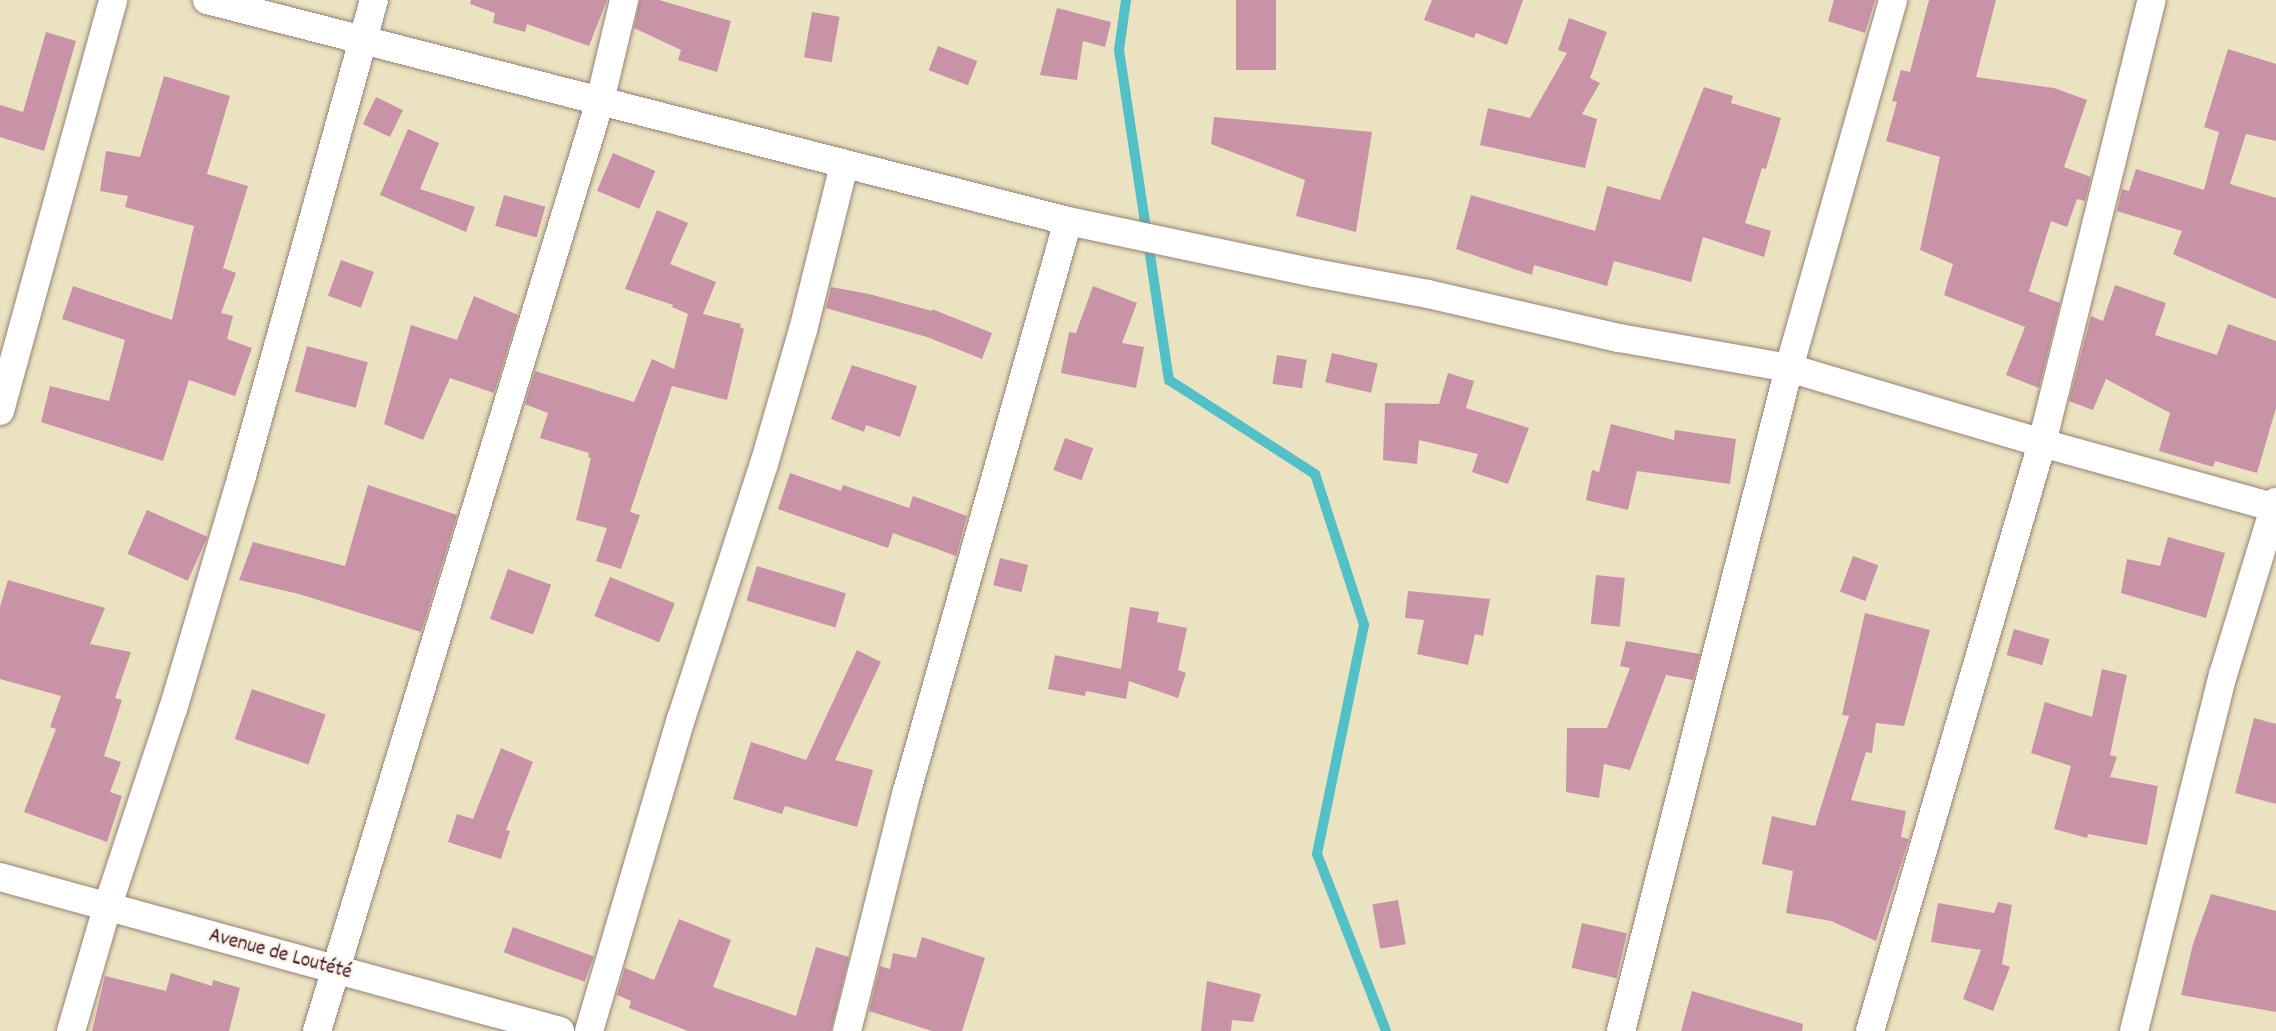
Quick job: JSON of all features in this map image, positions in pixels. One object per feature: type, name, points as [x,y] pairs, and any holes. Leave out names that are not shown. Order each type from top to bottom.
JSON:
[{"type":"street","points":[[0,411],[113,0]]},
{"type":"street","points":[[207,0],[844,165],[957,190],[1068,221],[1304,271],[1428,294],[1619,338],[1790,368],[2042,443],[2275,506],[2223,675],[2134,1031]]},
{"type":"street","points":[[71,1031],[106,908],[173,709],[242,476],[374,0]]},
{"type":"street","points":[[317,1031],[600,101],[624,0]]},
{"type":"street","points":[[1621,1031],[1790,368],[1893,0]]},
{"type":"street","points":[[1870,1031],[2042,443],[2152,0]]},
{"type":"street","points":[[589,1031],[681,719],[764,464],[802,330],[844,165]]},
{"type":"street","points":[[847,1031],[910,780],[1068,221]]},
{"type":"street","name":"Avenue de Loutété","points":[[0,877],[560,1031]]},
{"type":"building","points":[[471,0],[607,0],[589,46],[527,24],[525,32],[493,23],[495,13],[470,4]]},
{"type":"building","points":[[640,0],[659,0],[731,21],[717,72],[678,60],[681,50],[634,28]]},
{"type":"building","points":[[1236,0],[1276,0],[1276,70],[1236,70]]},
{"type":"building","points":[[1432,0],[1523,0],[1507,45],[1476,33],[1474,38],[1424,20]]},
{"type":"building","points":[[1834,0],[1875,0],[1865,33],[1828,21]]},
{"type":"building","points":[[1929,0],[1996,0],[1976,77],[2054,88],[2087,100],[2064,167],[2091,177],[2085,201],[2077,199],[2067,227],[2051,221],[2029,291],[2060,303],[2039,388],[2006,375],[2025,327],[1944,295],[1953,264],[1920,250],[1940,157],[1886,141],[1897,102],[1892,101],[1901,70],[1910,72]]},
{"type":"building","points":[[1057,8],[1111,22],[1105,47],[1083,41],[1077,80],[1040,75]]},
{"type":"building","points":[[812,12],[840,17],[832,62],[804,57]]},
{"type":"building","points":[[1569,18],[1607,32],[1590,78],[1600,83],[1582,114],[1597,119],[1585,168],[1480,145],[1488,108],[1530,118],[1567,53],[1558,50]]},
{"type":"building","points":[[46,32],[76,41],[44,151],[0,137],[0,105],[23,112]]},
{"type":"building","points":[[938,46],[977,61],[968,85],[929,70]]},
{"type":"building","points":[[2228,49],[2276,64],[2276,141],[2246,134],[2230,184],[2276,198],[2276,299],[2173,254],[2182,231],[2117,211],[2122,189],[2129,191],[2136,169],[2204,190],[2219,132],[2204,127]]},
{"type":"building","points":[[164,76],[230,96],[207,174],[248,186],[223,268],[236,273],[221,313],[233,316],[227,339],[252,348],[235,396],[189,380],[163,461],[41,422],[50,386],[109,401],[125,340],[62,319],[73,286],[172,320],[194,226],[125,207],[128,196],[100,191],[106,151],[140,157]]},
{"type":"building","points":[[1704,87],[1733,96],[1731,103],[1781,118],[1766,169],[1762,168],[1745,223],[1771,231],[1764,257],[1703,237],[1691,282],[1614,261],[1607,286],[1534,265],[1532,275],[1456,249],[1471,195],[1595,231],[1607,186],[1660,200]]},
{"type":"building","points":[[376,97],[403,110],[390,137],[363,124]]},
{"type":"building","points":[[1214,117],[1372,132],[1356,232],[1296,216],[1305,180],[1211,144]]},
{"type":"building","points":[[408,129],[439,143],[420,189],[475,207],[466,232],[380,195]]},
{"type":"building","points":[[613,153],[655,171],[639,209],[597,191]]},
{"type":"building","points":[[504,195],[545,207],[537,238],[495,226]]},
{"type":"building","points":[[657,210],[688,223],[670,264],[716,282],[703,314],[741,324],[740,327],[744,329],[727,400],[672,386],[630,512],[640,515],[621,569],[596,561],[607,528],[576,520],[591,458],[588,457],[589,453],[540,438],[548,413],[525,404],[535,371],[634,402],[652,359],[674,369],[688,314],[672,307],[673,305],[625,289]]},
{"type":"building","points":[[341,260],[374,272],[361,308],[328,296]]},
{"type":"building","points":[[2115,285],[2166,303],[2155,335],[2217,355],[2228,324],[2276,341],[2276,408],[2257,473],[2215,461],[2213,467],[2159,451],[2170,413],[2106,379],[2093,410],[2069,401],[2091,316],[2103,321]]},
{"type":"building","points":[[1093,286],[1137,303],[1122,343],[1144,347],[1136,388],[1061,373],[1069,332],[1076,333]]},
{"type":"building","points":[[831,287],[869,294],[932,311],[932,309],[992,333],[982,359],[927,337],[826,308]]},
{"type":"building","points":[[474,296],[518,315],[494,393],[450,378],[423,440],[384,424],[411,325],[457,340]]},
{"type":"building","points":[[307,346],[368,362],[356,408],[295,391]]},
{"type":"building","points":[[1332,353],[1378,364],[1371,393],[1325,382]]},
{"type":"building","points":[[1277,355],[1307,360],[1302,388],[1272,384]]},
{"type":"building","points":[[852,365],[917,386],[900,437],[866,425],[864,432],[831,419]]},
{"type":"building","points":[[1448,373],[1474,381],[1466,408],[1529,428],[1508,484],[1472,472],[1478,454],[1419,440],[1417,464],[1383,460],[1385,403],[1439,404]]},
{"type":"building","points":[[1611,424],[1674,440],[1675,430],[1736,439],[1730,484],[1637,471],[1628,510],[1586,500],[1592,470],[1599,472]]},
{"type":"building","points":[[1065,438],[1093,448],[1082,480],[1053,470]]},
{"type":"building","points":[[790,473],[841,491],[843,485],[909,508],[913,496],[967,516],[956,556],[893,533],[888,548],[778,509]]},
{"type":"building","points":[[368,485],[457,515],[421,632],[299,594],[239,580],[253,542],[345,566]]},
{"type":"building","points":[[147,510],[207,537],[188,581],[127,554]]},
{"type":"building","points":[[2168,537],[2225,553],[2206,618],[2121,593],[2127,559],[2160,566]]},
{"type":"building","points":[[1853,556],[1878,565],[1865,601],[1840,592]]},
{"type":"building","points":[[1000,558],[1028,565],[1021,592],[993,585]]},
{"type":"building","points":[[757,566],[846,593],[835,628],[746,600]]},
{"type":"building","points":[[508,569],[551,585],[533,635],[490,619]]},
{"type":"building","points":[[1596,575],[1625,578],[1620,627],[1591,624]]},
{"type":"building","points":[[610,577],[675,603],[659,642],[594,616]]},
{"type":"building","points":[[8,580],[105,608],[90,644],[131,652],[115,698],[122,700],[104,756],[121,762],[110,792],[122,796],[107,842],[24,812],[56,729],[50,727],[61,696],[0,679],[0,607]]},
{"type":"building","points":[[1408,591],[1490,599],[1483,636],[1475,634],[1468,665],[1417,654],[1424,620],[1405,618]]},
{"type":"building","points":[[1130,607],[1159,612],[1157,622],[1187,628],[1178,670],[1186,673],[1178,698],[1129,681],[1126,699],[1086,691],[1085,696],[1048,689],[1055,655],[1121,669]]},
{"type":"building","points":[[1865,613],[1930,630],[1904,726],[1876,723],[1872,753],[1866,752],[1851,800],[1906,811],[1901,837],[1909,839],[1876,941],[1831,921],[1786,913],[1793,871],[1762,864],[1772,816],[1815,826],[1849,716],[1842,715]]},
{"type":"building","points":[[2014,629],[2050,639],[2042,665],[2007,655]]},
{"type":"building","points":[[1626,641],[1700,654],[1693,680],[1666,675],[1630,770],[1604,764],[1599,798],[1566,792],[1567,728],[1607,728],[1630,668],[1620,666]]},
{"type":"building","points":[[857,650],[881,662],[835,760],[873,770],[857,827],[785,806],[782,814],[733,799],[751,742],[806,760]]},
{"type":"building","points":[[2102,669],[2127,675],[2110,755],[2117,757],[2110,777],[2158,786],[2147,845],[2088,834],[2087,838],[2054,829],[2071,766],[2031,753],[2045,702],[2092,717]]},
{"type":"building","points":[[252,689],[326,714],[308,765],[235,739]]},
{"type":"building","points":[[2254,718],[2276,724],[2276,804],[2235,793]]},
{"type":"building","points":[[501,748],[533,762],[506,830],[510,831],[501,859],[448,842],[457,814],[473,819]]},
{"type":"building","points":[[2211,894],[2276,911],[2276,1012],[2181,995],[2193,944]]},
{"type":"building","points":[[1398,900],[1406,944],[1380,949],[1372,905]]},
{"type":"building","points":[[1998,902],[2012,905],[2002,964],[2010,967],[1993,1011],[1963,999],[1981,950],[1931,942],[1938,903],[1994,913]]},
{"type":"building","points":[[679,919],[731,940],[713,987],[796,1016],[816,947],[849,957],[831,1031],[688,1031],[629,1008],[631,1001],[617,995],[625,968],[654,980]]},
{"type":"building","points":[[1582,923],[1627,933],[1616,978],[1572,968]]},
{"type":"building","points":[[513,927],[594,956],[585,982],[504,952]]},
{"type":"building","points":[[922,937],[985,958],[962,1031],[932,1031],[869,1011],[880,966],[890,969],[893,953],[916,958]]},
{"type":"building","points":[[171,973],[212,986],[213,980],[240,988],[229,1031],[92,1031],[105,976],[166,991]]},
{"type":"building","points":[[1207,981],[1261,994],[1253,1022],[1232,1020],[1231,1031],[1201,1031]]},
{"type":"building","points":[[1692,991],[1803,1024],[1802,1031],[1681,1031]]},
{"type":"waterway","points":[[1126,0],[1119,50],[1169,380],[1315,474],[1364,625],[1317,854],[1386,1031]]}]
